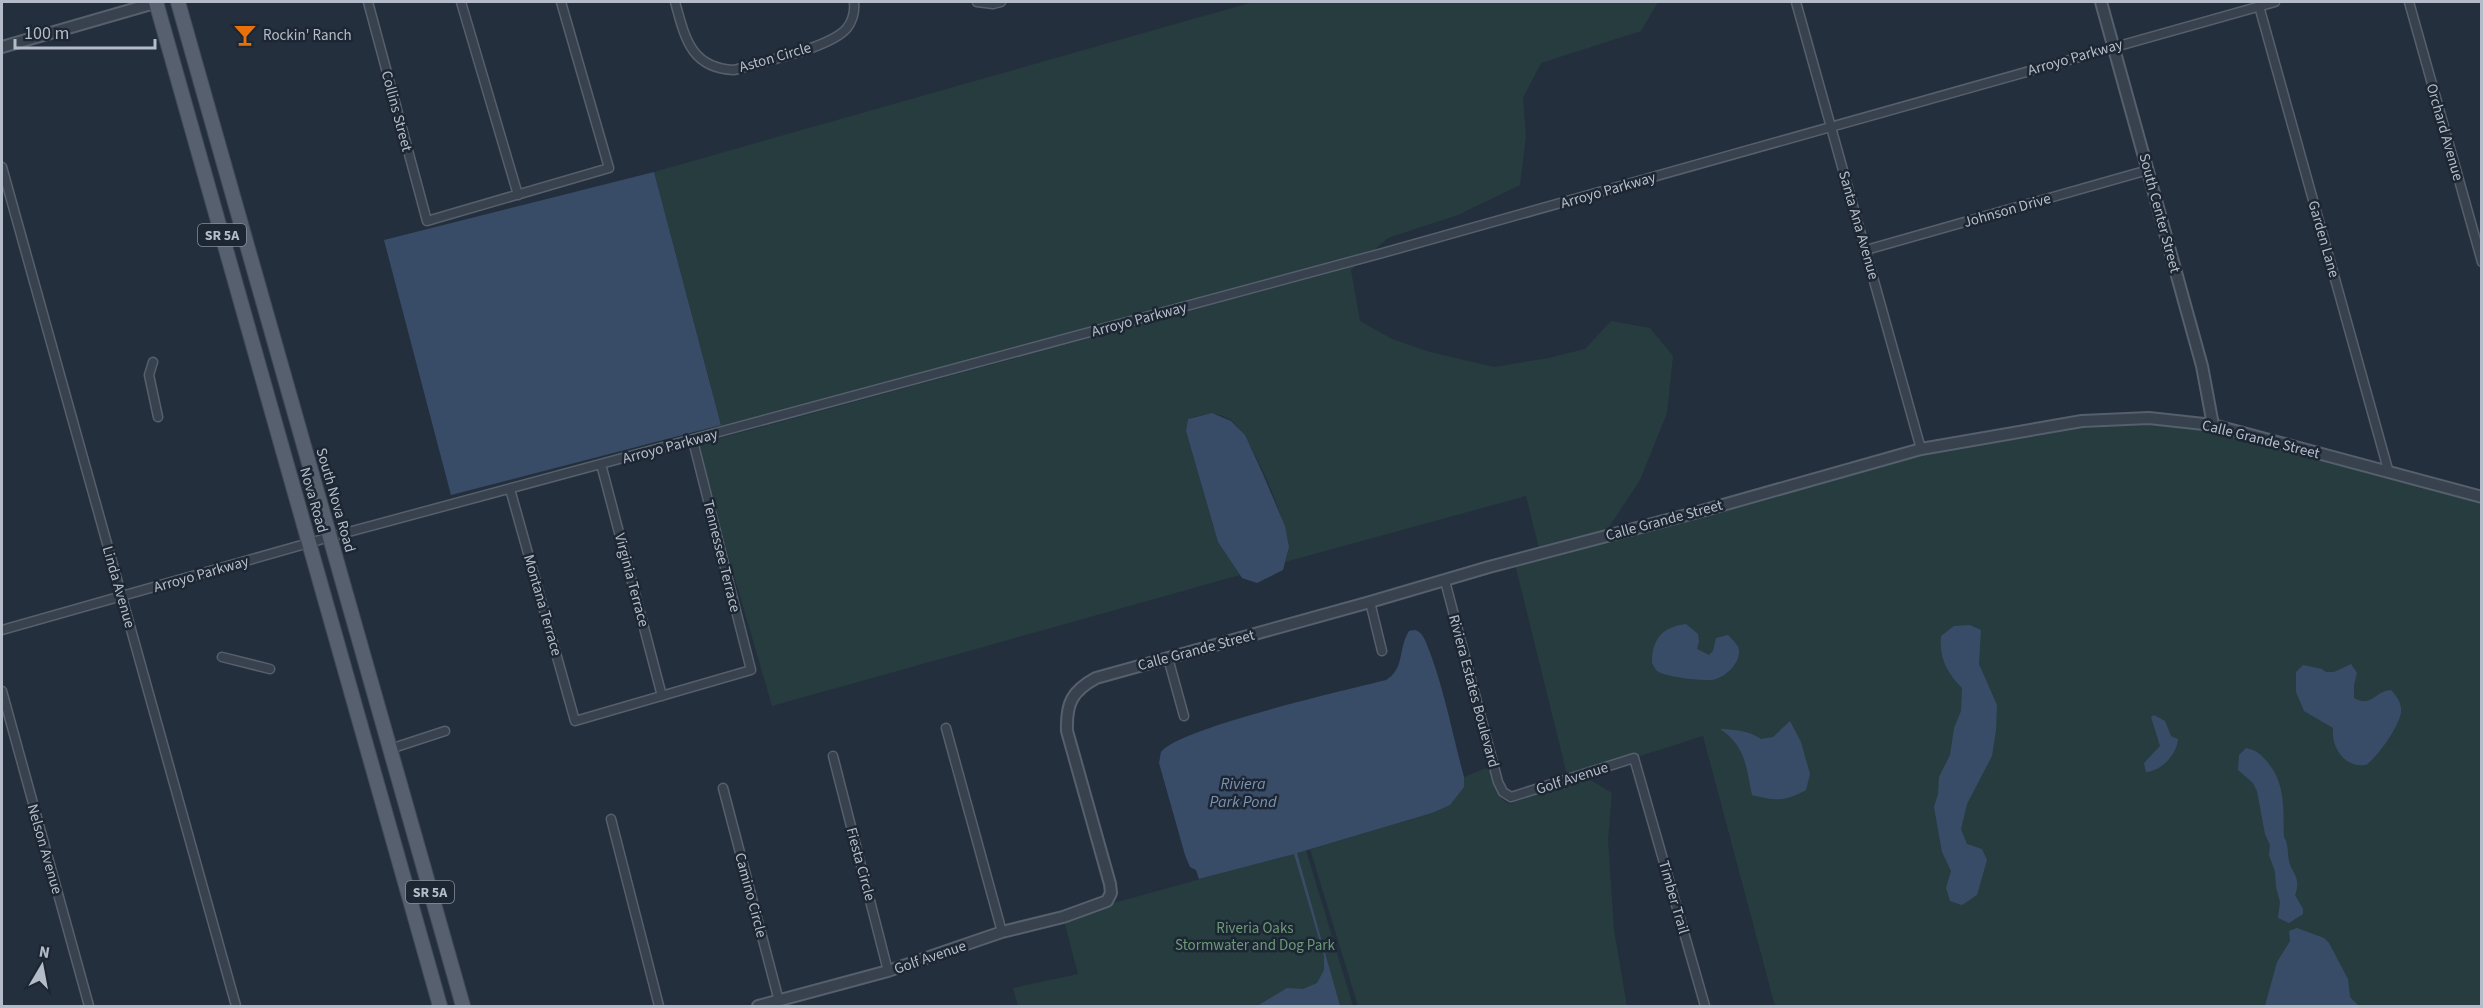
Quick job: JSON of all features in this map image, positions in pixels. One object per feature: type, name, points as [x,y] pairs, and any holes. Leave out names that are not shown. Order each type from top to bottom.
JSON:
[{"type":"main road","name":"Nova Road","points":[[157,2],[440,1006]]},
{"type":"main road","name":"South Nova Road","points":[[178,2],[463,1006]]},
{"type":"main road","points":[[225,244],[238,250],[253,264]]},
{"type":"main road","points":[[251,338],[264,344],[280,360]]},
{"type":"main road","points":[[363,733],[377,740],[390,751]]},
{"type":"main road","points":[[407,888],[420,903],[436,912]]},
{"type":"street","points":[[2,47],[157,2]]},
{"type":"street","name":"Collins Street","points":[[368,2],[427,221],[518,195]]},
{"type":"street","points":[[461,2],[518,195],[609,168],[561,2]]},
{"type":"street","name":"Aston Circle","points":[[675,2],[685,38],[696,55],[709,66],[718,69],[734,69],[829,42],[846,29],[853,18],[854,2]]},
{"type":"street","points":[[977,2],[993,4],[1001,2]]},
{"type":"street","name":"Santa Ana Avenue","points":[[1796,2],[1921,449]]},
{"type":"street","name":"South Center Street","points":[[2101,2],[2115,45],[2202,366],[2214,425]]},
{"type":"street","name":"Arroyo Parkway","points":[[2,630],[330,537],[693,441],[1368,257],[2115,45],[2275,2]]},
{"type":"street","name":"Orchard Avenue","points":[[2409,2],[2481,262]]},
{"type":"street","name":"Garden Lane","points":[[2259,6],[2389,473]]},
{"type":"street","name":"Linda Avenue","points":[[2,167],[236,1006]]},
{"type":"street","name":"Johnson Drive","points":[[1866,250],[2148,170]]},
{"type":"street","points":[[153,362],[148,375],[158,417]]},
{"type":"street","name":"Calle Grande Street","points":[[1101,905],[1107,901],[1111,893],[1110,884],[1068,730],[1067,714],[1072,698],[1081,686],[1096,678],[1489,567],[1921,449],[2037,428],[2120,418],[2149,418],[2214,425],[2481,497]]},
{"type":"street","name":"Tennessee Terrace","points":[[663,696],[751,670],[693,441]]},
{"type":"street","name":"Virginia Terrace","points":[[601,464],[663,696]]},
{"type":"street","name":"Montana Terrace","points":[[510,489],[575,722],[663,696]]},
{"type":"street","name":"Riviera Estates Boulevard","points":[[1445,581],[1498,782],[1503,792],[1511,797]]},
{"type":"street","points":[[1370,602],[1382,651]]},
{"type":"street","points":[[222,657],[270,669]]},
{"type":"street","points":[[1168,658],[1184,716]]},
{"type":"street","name":"Nelson Avenue","points":[[2,691],[89,1006]]},
{"type":"street","points":[[946,728],[1002,932]]},
{"type":"street","points":[[390,751],[445,731]]},
{"type":"street","name":"Fiesta Circle","points":[[833,756],[888,971]]},
{"type":"street","name":"Golf Avenue","points":[[1511,797],[1634,758]]},
{"type":"street","name":"Timber Trail","points":[[1634,758],[1705,1006]]},
{"type":"street","name":"Camino Circle","points":[[723,788],[786,1002]]},
{"type":"street","points":[[610,819],[659,1006]]},
{"type":"street","name":"Golf Avenue","points":[[759,1006],[786,1002],[888,971],[1002,932],[1101,905]]},
{"type":"green space","points":[[1253,2],[1658,2],[1641,31],[1541,63],[1523,98],[1526,136],[1520,185],[1458,215],[1388,238],[1374,250],[693,435],[721,424],[654,172]]},
{"type":"green space","points":[[1355,266],[1351,270],[1360,321],[1392,339],[1430,352],[1494,367],[1549,358],[1585,349],[1611,321],[1650,328],[1673,356],[1667,413],[1640,480],[1607,530],[1539,548],[1526,496],[1285,562],[1288,553],[1286,532],[1258,460],[1248,443],[1240,430],[1227,418],[1211,414],[1199,416],[1188,419],[1186,431],[1218,542],[1240,575],[772,706],[720,527],[699,444]]},
{"type":"green space","points":[[2120,418],[2213,425],[2481,496],[2481,1006],[1775,1006],[1703,736],[1568,779],[1514,560],[1921,449]]},
{"type":"green space","points":[[1489,767],[1499,795],[1512,804],[1587,778],[1612,793],[1608,840],[1614,930],[1627,1006],[1358,1006],[1310,849],[1432,813],[1464,787],[1464,777]]},
{"type":"green space","name":"Riveria Oaks Stormwater and Dog Park","points":[[1306,850],[1353,1006],[1018,1006],[1013,988],[1078,974],[1063,917]]},
{"type":"water","points":[[654,172],[721,425],[451,495],[384,240]]},
{"type":"water","points":[[1212,413],[1231,421],[1245,435],[1285,526],[1289,547],[1283,570],[1257,583],[1242,578],[1218,542],[1186,431],[1188,419]]},
{"type":"water","points":[[1686,624],[1698,634],[1697,649],[1709,655],[1713,651],[1716,638],[1728,635],[1736,644],[1739,655],[1727,673],[1717,679],[1700,680],[1668,675],[1656,670],[1652,663],[1652,655],[1656,641],[1665,631]]},
{"type":"water","points":[[1970,625],[1981,630],[1979,664],[1997,705],[1992,756],[1967,804],[1961,829],[1967,844],[1982,849],[1987,860],[1977,895],[1962,905],[1950,901],[1946,888],[1951,871],[1942,852],[1934,807],[1938,794],[1939,777],[1950,755],[1954,728],[1961,711],[1962,688],[1945,665],[1941,651],[1941,636],[1954,626]]},
{"type":"water","name":"Riviera Park Pond","points":[[1415,630],[1425,640],[1437,673],[1464,777],[1464,787],[1450,805],[1432,813],[1297,853],[1340,1006],[1257,1006],[1287,988],[1303,989],[1317,983],[1324,970],[1324,956],[1294,854],[1199,879],[1196,870],[1190,867],[1185,855],[1159,763],[1161,752],[1174,742],[1229,721],[1386,680],[1399,664],[1409,631]]},
{"type":"water","points":[[2351,664],[2357,673],[2354,698],[2365,701],[2391,690],[2401,706],[2400,718],[2392,733],[2376,756],[2366,765],[2352,763],[2341,755],[2334,743],[2333,728],[2304,711],[2296,692],[2296,672],[2303,665],[2334,672]]},
{"type":"water","points":[[2154,715],[2165,721],[2171,736],[2178,739],[2175,750],[2168,761],[2158,769],[2146,772],[2144,763],[2160,746],[2151,717]]},
{"type":"water","points":[[1790,721],[1801,742],[1810,774],[1806,790],[1792,797],[1780,799],[1752,795],[1744,758],[1735,743],[1720,729],[1746,732],[1761,739],[1773,737]]},
{"type":"water","points":[[2246,748],[2257,752],[2267,761],[2281,790],[2284,837],[2297,880],[2295,895],[2303,909],[2303,914],[2289,923],[2278,918],[2280,902],[2257,791],[2253,783],[2238,770],[2239,755]]},
{"type":"water","points":[[2297,928],[2324,938],[2329,943],[2348,979],[2350,997],[2359,1006],[2265,1006],[2277,962],[2290,941],[2289,931]]},
{"type":"place","name":"Rockin' Ranch","points":[[245,35]]}]
